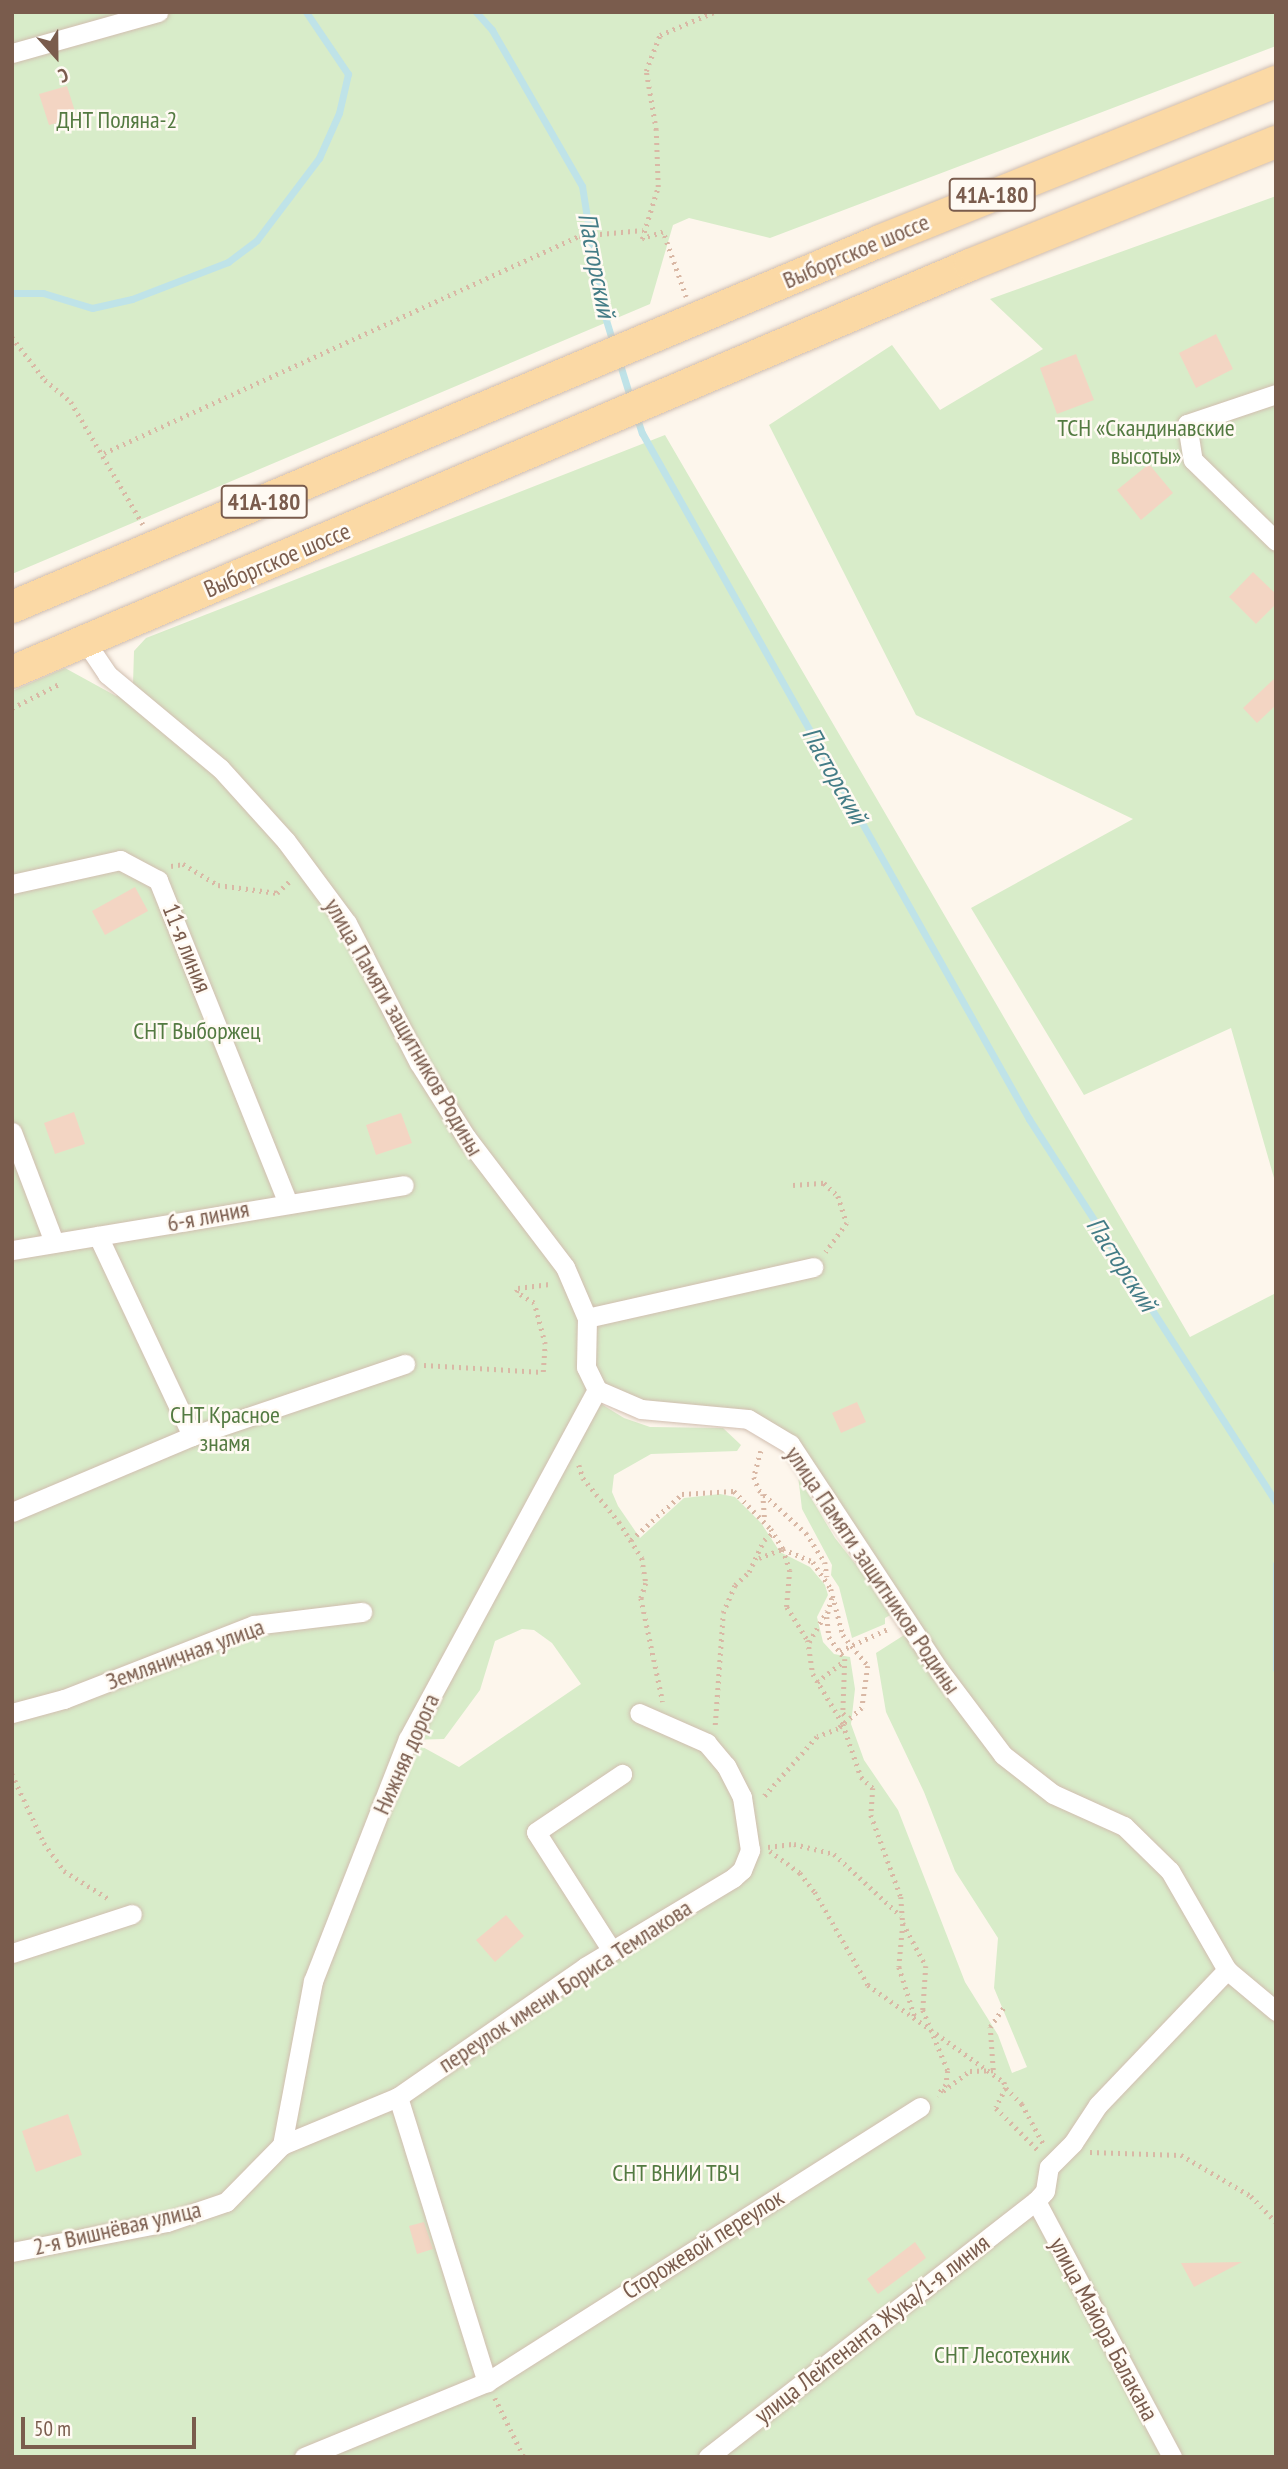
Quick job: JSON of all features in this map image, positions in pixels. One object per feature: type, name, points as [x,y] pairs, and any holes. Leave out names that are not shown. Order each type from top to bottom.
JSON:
[{"type":"main road","name":"Выборгское шоссе","points":[[702,316],[1276,82]]},
{"type":"main road","name":"Выборгское шоссе","points":[[12,672],[92,653],[541,449],[861,312],[1276,142]]},
{"type":"main road","name":"41А-180","points":[[12,607],[516,397],[702,316]]},
{"type":"street","points":[[12,53],[158,12]]},
{"type":"street","points":[[1276,394],[1187,424],[1193,460],[1276,541]]},
{"type":"street","name":"улица Памяти защитников Родины","points":[[92,653],[220,768],[307,868],[367,954],[419,1063],[466,1137],[553,1248],[587,1318],[586,1367],[597,1390],[640,1409],[748,1419],[775,1431],[790,1444],[906,1620],[1003,1755],[1053,1794],[1124,1826],[1170,1871],[1227,1970],[1276,2011]]},
{"type":"street","name":"11-я линия","points":[[12,884],[120,860],[158,880],[287,1201]]},
{"type":"street","points":[[12,1132],[54,1242]]},
{"type":"street","name":"6-я линия","points":[[12,1250],[287,1201],[404,1185]]},
{"type":"street","points":[[98,1236],[192,1436]]},
{"type":"street","points":[[587,1318],[813,1268]]},
{"type":"street","points":[[12,1512],[192,1436],[405,1364]]},
{"type":"street","name":"Нижняя дорога","points":[[282,2145],[292,2109],[313,1981],[408,1740],[597,1390]]},
{"type":"street","name":"Земляничная улица","points":[[12,1713],[64,1699],[254,1625],[362,1612]]},
{"type":"street","points":[[639,1713],[671,1725],[715,1750],[742,1797],[747,1830]]},
{"type":"street","points":[[612,1951],[536,1832],[622,1774]]},
{"type":"street","name":"переулок имени Бориса Темлакова","points":[[398,2097],[612,1951],[733,1878],[743,1870],[750,1850],[747,1830]]},
{"type":"street","points":[[12,1953],[132,1914]]},
{"type":"street","points":[[1036,2201],[1045,2191],[1049,2167],[1070,2147],[1098,2105],[1227,1970]]},
{"type":"street","points":[[398,2097],[487,2382]]},
{"type":"street","name":"2-я Вишнёвая улица","points":[[12,2252],[167,2222],[226,2202],[282,2145],[319,2126],[398,2097]]},
{"type":"street","name":"Сторожевой переулок","points":[[304,2457],[487,2382],[928,2102]]},
{"type":"street","points":[[292,2109],[319,2126]]},
{"type":"street","name":"улица Лейтенанта Жука/1-я линия","points":[[708,2457],[1036,2201]]},
{"type":"street","name":"улица Майора Балакана","points":[[1036,2201],[1172,2457]]},
{"type":"path","points":[[702,316],[663,232],[642,239],[658,187],[656,130],[646,71],[660,35],[714,12]]},
{"type":"path","points":[[104,453],[579,236],[643,230]]},
{"type":"path","points":[[12,337],[46,380],[71,402],[104,453],[149,535]]},
{"type":"path","points":[[12,708],[92,653]]},
{"type":"path","points":[[158,880],[173,865],[183,864],[218,885],[277,893],[307,868]]},
{"type":"path","points":[[793,1185],[824,1183],[838,1196],[848,1223],[813,1268]]},
{"type":"path","points":[[405,1364],[543,1372],[545,1344],[534,1303],[516,1292],[518,1288],[552,1284]]},
{"type":"path","points":[[747,1830],[769,1788],[803,1757],[817,1737],[843,1724],[862,1708],[868,1666],[849,1644],[827,1578],[825,1562],[806,1533],[763,1493],[754,1477],[755,1462],[775,1431]]},
{"type":"path","points":[[570,1437],[583,1478],[642,1558],[646,1583],[641,1598],[651,1656],[671,1725]]},
{"type":"path","points":[[631,1540],[662,1509],[688,1493],[734,1490],[774,1533],[790,1570],[787,1606],[808,1643],[817,1682],[843,1724],[861,1777],[873,1788],[871,1815],[901,1897],[899,1966],[916,2019]]},
{"type":"path","points":[[763,1493],[764,1522]]},
{"type":"path","points":[[715,1750],[723,1613],[736,1585],[759,1558],[764,1541],[774,1533]]},
{"type":"path","points":[[759,1558],[783,1549],[813,1562],[827,1578]]},
{"type":"path","points":[[808,1643],[833,1597]]},
{"type":"path","points":[[828,1610],[829,1637],[845,1660],[843,1713],[848,1718]]},
{"type":"path","points":[[840,1651],[849,1644],[906,1620]]},
{"type":"path","points":[[817,1682],[845,1660]]},
{"type":"path","points":[[12,1774],[44,1843],[64,1871],[132,1914]]},
{"type":"path","points":[[902,1916],[834,1854],[794,1844],[763,1847],[800,1873],[816,1892],[868,1985],[928,2025],[966,2057],[993,2070],[1021,2104],[1048,2152]]},
{"type":"path","points":[[902,1923],[926,1966],[923,2010],[947,2066],[946,2085],[928,2102]]},
{"type":"path","points":[[993,2070],[990,2027],[1004,2007]]},
{"type":"path","points":[[928,2102],[970,2071],[993,2070]]},
{"type":"path","points":[[1006,2088],[996,2108],[1041,2154]]},
{"type":"path","points":[[1070,2147],[1111,2155],[1140,2150],[1181,2155],[1251,2196],[1276,2222]]},
{"type":"path","points":[[487,2382],[524,2457]]},
{"type":"green space","name":"ДНТ Поляна-2","points":[[12,12],[1276,12],[1276,46],[770,238],[689,218],[673,225],[650,304],[12,574]]},
{"type":"green space","name":"ТСН «Скандинавские высоты»","points":[[1276,196],[1276,1185],[1231,1028],[1084,1095],[971,908],[1133,819],[916,715],[769,425],[892,345],[940,410],[1043,349],[990,299]]},
{"type":"green space","points":[[665,435],[1190,1337],[1276,1293],[1276,2457],[12,2457],[12,691],[65,668],[116,696],[133,684],[134,651],[146,638]],"holes":[[[594,1384],[673,1415],[769,1428],[912,1630],[876,1653],[886,1712],[924,1792],[955,1871],[998,1938],[994,1988],[1027,2067],[1012,2073],[998,2035],[965,1982],[898,1810],[864,1760],[851,1724],[855,1689],[850,1657],[834,1654],[823,1642],[817,1617],[828,1595],[825,1585],[810,1567],[780,1552],[761,1523],[735,1497],[720,1494],[684,1498],[640,1538],[618,1506],[612,1492],[614,1475],[651,1454],[737,1451],[741,1445],[723,1428],[650,1427],[624,1418],[598,1402]],[[522,1629],[534,1630],[552,1643],[581,1684],[459,1767],[410,1740],[444,1739],[480,1690],[495,1641]]]},
{"type":"green space","points":[[798,1476],[835,1538],[894,1613],[885,1618],[885,1624],[852,1638],[839,1587],[831,1575],[832,1565],[802,1509]]},
{"type":"building","points":[[67,86],[77,118],[49,125],[39,94]]},
{"type":"building","points":[[1216,334],[1233,369],[1196,388],[1179,353]]},
{"type":"building","points":[[1076,354],[1094,400],[1057,414],[1040,368]]},
{"type":"building","points":[[1149,464],[1173,493],[1141,520],[1117,490]]},
{"type":"building","points":[[1253,572],[1276,594],[1276,604],[1256,624],[1229,597]]},
{"type":"building","points":[[1276,677],[1276,705],[1257,723],[1243,708]]},
{"type":"building","points":[[135,887],[148,911],[105,935],[92,911]]},
{"type":"building","points":[[74,1112],[85,1144],[55,1154],[44,1123]]},
{"type":"building","points":[[401,1113],[412,1143],[376,1155],[366,1125]]},
{"type":"building","points":[[857,1402],[866,1422],[841,1433],[832,1413]]},
{"type":"building","points":[[506,1915],[524,1936],[495,1962],[476,1940]]},
{"type":"building","points":[[68,2114],[82,2155],[36,2172],[22,2131]]},
{"type":"building","points":[[424,2222],[433,2249],[417,2254],[409,2226]]},
{"type":"building","points":[[915,2242],[926,2258],[878,2294],[867,2279]]},
{"type":"building","points":[[1242,2262],[1194,2287],[1181,2263]]},
{"type":"waterway","points":[[12,293],[43,293],[92,308],[132,299],[228,262],[257,240],[319,158],[339,113],[348,74],[306,12]]},
{"type":"waterway","name":"Пасторский","points":[[476,12],[492,30],[582,186],[600,300],[613,343]]},
{"type":"waterway","name":"Пасторский","points":[[618,358],[631,400]]},
{"type":"waterway","name":"Пасторский","points":[[636,415],[642,433],[1029,1119],[1276,1502]]},
{"type":"waterway","name":"Пасторский","points":[[1276,1564],[1276,1669]]},
{"type":"park label","name":"СНТ Выборжец","points":[[197,1031]]},
{"type":"park label","name":"СНТ Красное знамя","points":[[225,1429]]},
{"type":"park label","name":"СНТ ВНИИ ТВЧ","points":[[676,2173]]},
{"type":"park label","name":"СНТ Лесотехник","points":[[1002,2355]]}]
